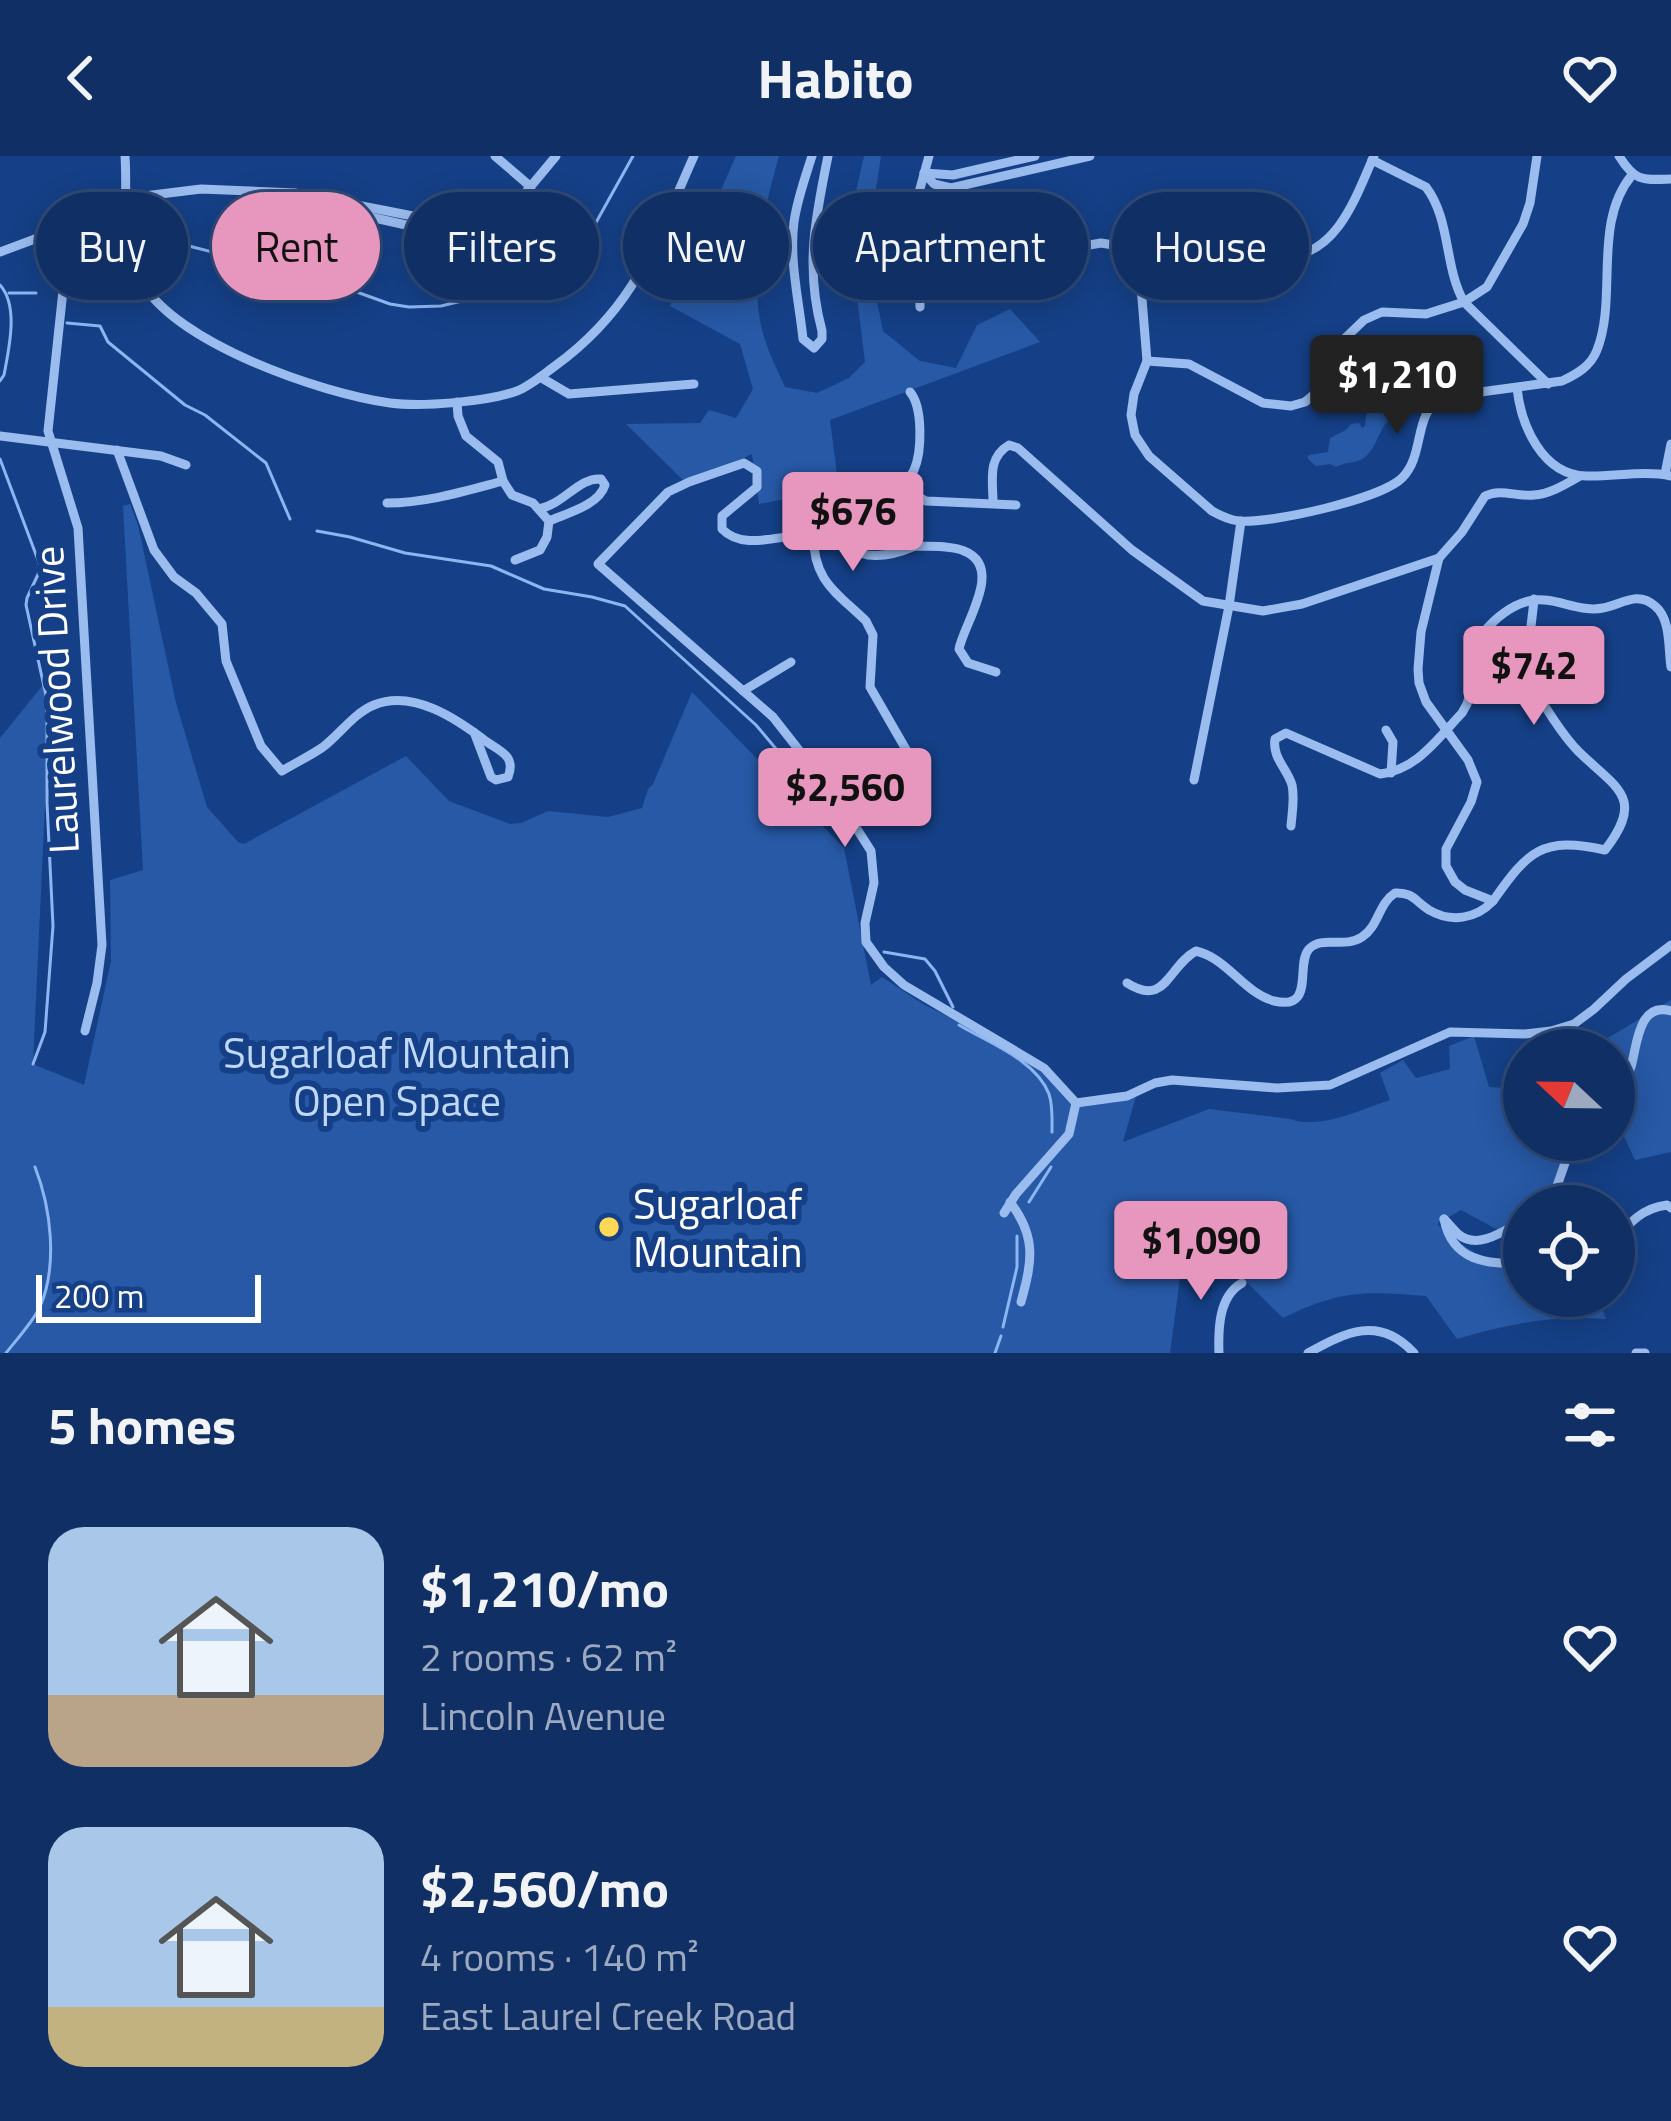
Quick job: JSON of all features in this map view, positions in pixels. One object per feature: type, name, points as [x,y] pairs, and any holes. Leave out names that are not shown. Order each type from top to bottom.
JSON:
[{"type":"street","points":[[124,156],[127,192]]},
{"type":"street","points":[[495,156],[531,187]]},
{"type":"street","points":[[177,192],[260,191],[346,201],[454,224],[499,218],[516,205],[556,156]]},
{"type":"street","points":[[153,300],[234,355],[388,403],[427,405],[517,391],[579,349],[612,315],[640,276],[694,156]]},
{"type":"street","points":[[812,156],[799,196],[793,246],[803,339],[814,348],[822,332],[812,274],[813,232],[828,156]]},
{"type":"street","points":[[919,192],[929,156]]},
{"type":"street","points":[[924,173],[953,175],[1035,156]]},
{"type":"street","points":[[924,173],[934,184],[951,188],[1090,156]]},
{"type":"street","points":[[1147,362],[1189,364],[1258,402],[1291,406],[1305,402],[1318,394],[1328,378],[1338,344],[1364,320],[1382,312],[1426,314],[1464,302],[1487,287],[1523,224],[1537,156]]},
{"type":"street","points":[[1619,156],[1632,175],[1641,179],[1671,179]]},
{"type":"street","points":[[1309,252],[1343,222],[1373,158],[1426,187],[1440,211],[1457,290],[1464,302],[1548,384]]},
{"type":"street","points":[[1143,300],[1147,362],[1131,416],[1140,446],[1212,511],[1241,521],[1297,514],[1400,481],[1418,452],[1424,414],[1431,403],[1443,397],[1548,384],[1578,374],[1590,362],[1598,349],[1610,224],[1632,175]]},
{"type":"street","points":[[0,252],[36,238]]},
{"type":"street","name":"Laurelwood Drive","points":[[62,300],[49,430],[79,528],[101,900],[100,964],[85,1031]]},
{"type":"street","points":[[920,300],[920,307]]},
{"type":"street","points":[[540,377],[569,394],[694,384]]},
{"type":"street","points":[[1517,388],[1523,424],[1535,443],[1546,458],[1580,476]]},
{"type":"street","points":[[902,486],[918,457],[919,405],[910,392]]},
{"type":"street","points":[[457,402],[466,436],[498,462],[512,495],[533,503],[549,521],[540,550],[515,560]]},
{"type":"street","points":[[0,436],[161,456],[186,465]]},
{"type":"street","points":[[1493,902],[1454,882],[1447,866],[1446,849],[1477,782],[1468,760],[1422,692],[1418,669],[1421,632],[1439,559],[1485,496],[1502,491],[1537,495],[1580,476],[1668,475],[1671,444]]},
{"type":"street","points":[[993,502],[996,455],[1009,445],[1018,448],[1132,550],[1202,601],[1263,611],[1302,604],[1439,559]]},
{"type":"street","points":[[117,450],[154,550],[222,624],[226,661],[261,746],[282,771],[321,748],[366,709],[379,703],[418,703],[444,713],[474,732],[510,758],[508,777],[491,777],[474,732]]},
{"type":"street","points":[[997,672],[968,663],[959,649],[982,589],[974,556],[962,550],[915,545],[865,555],[813,534],[732,539],[722,529],[722,516],[757,487],[758,471],[744,464],[668,492],[598,564],[773,717],[838,800],[871,851],[874,883],[866,942],[884,967],[904,985],[1044,1068],[1076,1103]]},
{"type":"street","points":[[539,509],[561,502],[593,477],[601,479],[603,493],[596,499],[549,521]]},
{"type":"street","points":[[387,503],[503,481]]},
{"type":"street","points":[[915,545],[886,523],[878,510],[890,488],[902,486],[926,501],[1016,505]]},
{"type":"street","points":[[1194,781],[1241,521]]},
{"type":"street","points":[[813,534],[813,556],[821,577],[871,629],[870,687],[919,772],[838,800]]},
{"type":"street","points":[[1291,826],[1291,781],[1273,751],[1275,740],[1286,733],[1380,774],[1417,761],[1462,713],[1470,695],[1480,636],[1502,614],[1534,599],[1600,609],[1642,598],[1658,608],[1666,622],[1671,667]]},
{"type":"street","points":[[1127,983],[1149,992],[1158,988],[1167,983],[1184,957],[1196,951],[1211,954],[1262,995],[1286,1002],[1302,990],[1308,949],[1318,943],[1357,941],[1369,933],[1383,903],[1395,893],[1410,894],[1432,911],[1467,918],[1482,913],[1536,851],[1553,846],[1605,850],[1624,812],[1623,795],[1576,749],[1532,680],[1528,662],[1534,599]]},
{"type":"street","points":[[742,691],[791,662]]},
{"type":"street","points":[[1386,730],[1393,742],[1391,773]]},
{"type":"street","points":[[1076,1103],[1126,1096],[1172,1080],[1277,1088],[1330,1085],[1450,1032],[1551,1031],[1574,1024],[1594,1010],[1671,945]]},
{"type":"street","points":[[1635,1047],[1641,1025],[1657,1009],[1671,1011]]},
{"type":"street","points":[[1021,1302],[1031,1254],[1028,1235],[1011,1209],[1070,1133],[1076,1103]]},
{"type":"street","points":[[1635,1219],[1650,1207],[1671,1208]]},
{"type":"street","points":[[1503,1230],[1484,1240],[1469,1240],[1444,1219],[1450,1240],[1468,1256],[1503,1264]]},
{"type":"street","points":[[1220,1353],[1223,1303],[1242,1283]]},
{"type":"street","points":[[1308,1353],[1342,1334],[1376,1329],[1414,1353]]},
{"type":"green space","points":[[736,156],[779,156],[771,192],[720,192]]},
{"type":"green space","points":[[864,156],[881,156],[876,192],[856,192]]},
{"type":"green space","points":[[673,300],[757,300],[766,343],[785,387],[817,393],[849,378],[865,362],[857,300],[877,300],[883,331],[920,361],[956,368],[977,325],[1010,309],[1040,342],[830,420],[839,489],[759,504],[752,454],[688,485],[626,424],[700,423],[709,410],[736,418],[753,389],[740,344],[670,306]]},
{"type":"green space","points":[[1372,406],[1388,414],[1388,421],[1365,457],[1336,467],[1316,466],[1307,458],[1328,452],[1330,438],[1351,424],[1365,426]]},
{"type":"green space","name":"Sugarloaf Mountain Open Space","points":[[130,504],[138,525],[176,703],[207,807],[238,842],[244,844],[406,756],[449,801],[510,824],[548,811],[608,817],[642,808],[692,692],[844,848],[871,985],[882,977],[923,1004],[1045,1066],[1078,1100],[1138,1089],[1123,1142],[1209,1109],[1302,1122],[1341,1117],[1390,1100],[1380,1073],[1403,1060],[1416,1078],[1450,1069],[1449,1046],[1474,1036],[1489,1087],[1503,1088],[1503,1161],[1567,1161],[1556,1185],[1503,1185],[1503,1227],[1498,1230],[1461,1210],[1437,1224],[1476,1253],[1503,1259],[1503,1317],[1606,1319],[1530,1322],[1457,1339],[1426,1296],[1385,1293],[1337,1297],[1283,1318],[1203,1239],[1180,1278],[1170,1353],[0,1353],[0,738],[51,675],[33,1064],[84,1085],[111,961],[110,880],[143,870],[123,506]]},
{"type":"green space","points":[[1671,1000],[1671,1152],[1635,1160],[1635,1029],[1623,1029]]},
{"type":"waterway","points":[[188,246],[329,282],[390,304],[441,306],[529,285],[563,267],[579,253],[633,156]]},
{"type":"waterway","points":[[0,285],[9,304],[11,328],[0,381]]},
{"type":"waterway","points":[[9,293],[36,293]]},
{"type":"waterway","points":[[67,323],[100,326],[108,342],[266,463],[290,519]]},
{"type":"waterway","points":[[0,459],[41,568],[26,605],[47,700],[53,926],[45,1032],[33,1064]]},
{"type":"waterway","points":[[317,531],[405,553],[491,566],[544,589],[625,606],[756,725],[822,809]]},
{"type":"waterway","points":[[884,952],[925,959],[953,1007]]},
{"type":"waterway","points":[[959,1025],[1034,1071],[1049,1094],[1052,1132]]},
{"type":"waterway","points":[[6,1353],[40,1307],[49,1273],[48,1218],[35,1167]]},
{"type":"waterway","points":[[1029,1202],[1051,1167]]},
{"type":"waterway","points":[[1003,1327],[1017,1267],[1017,1236]]},
{"type":"waterway","points":[[995,1353],[1001,1336]]},
{"type":"place","name":"Sugarloaf Mountain","points":[[609,1227]]}]
